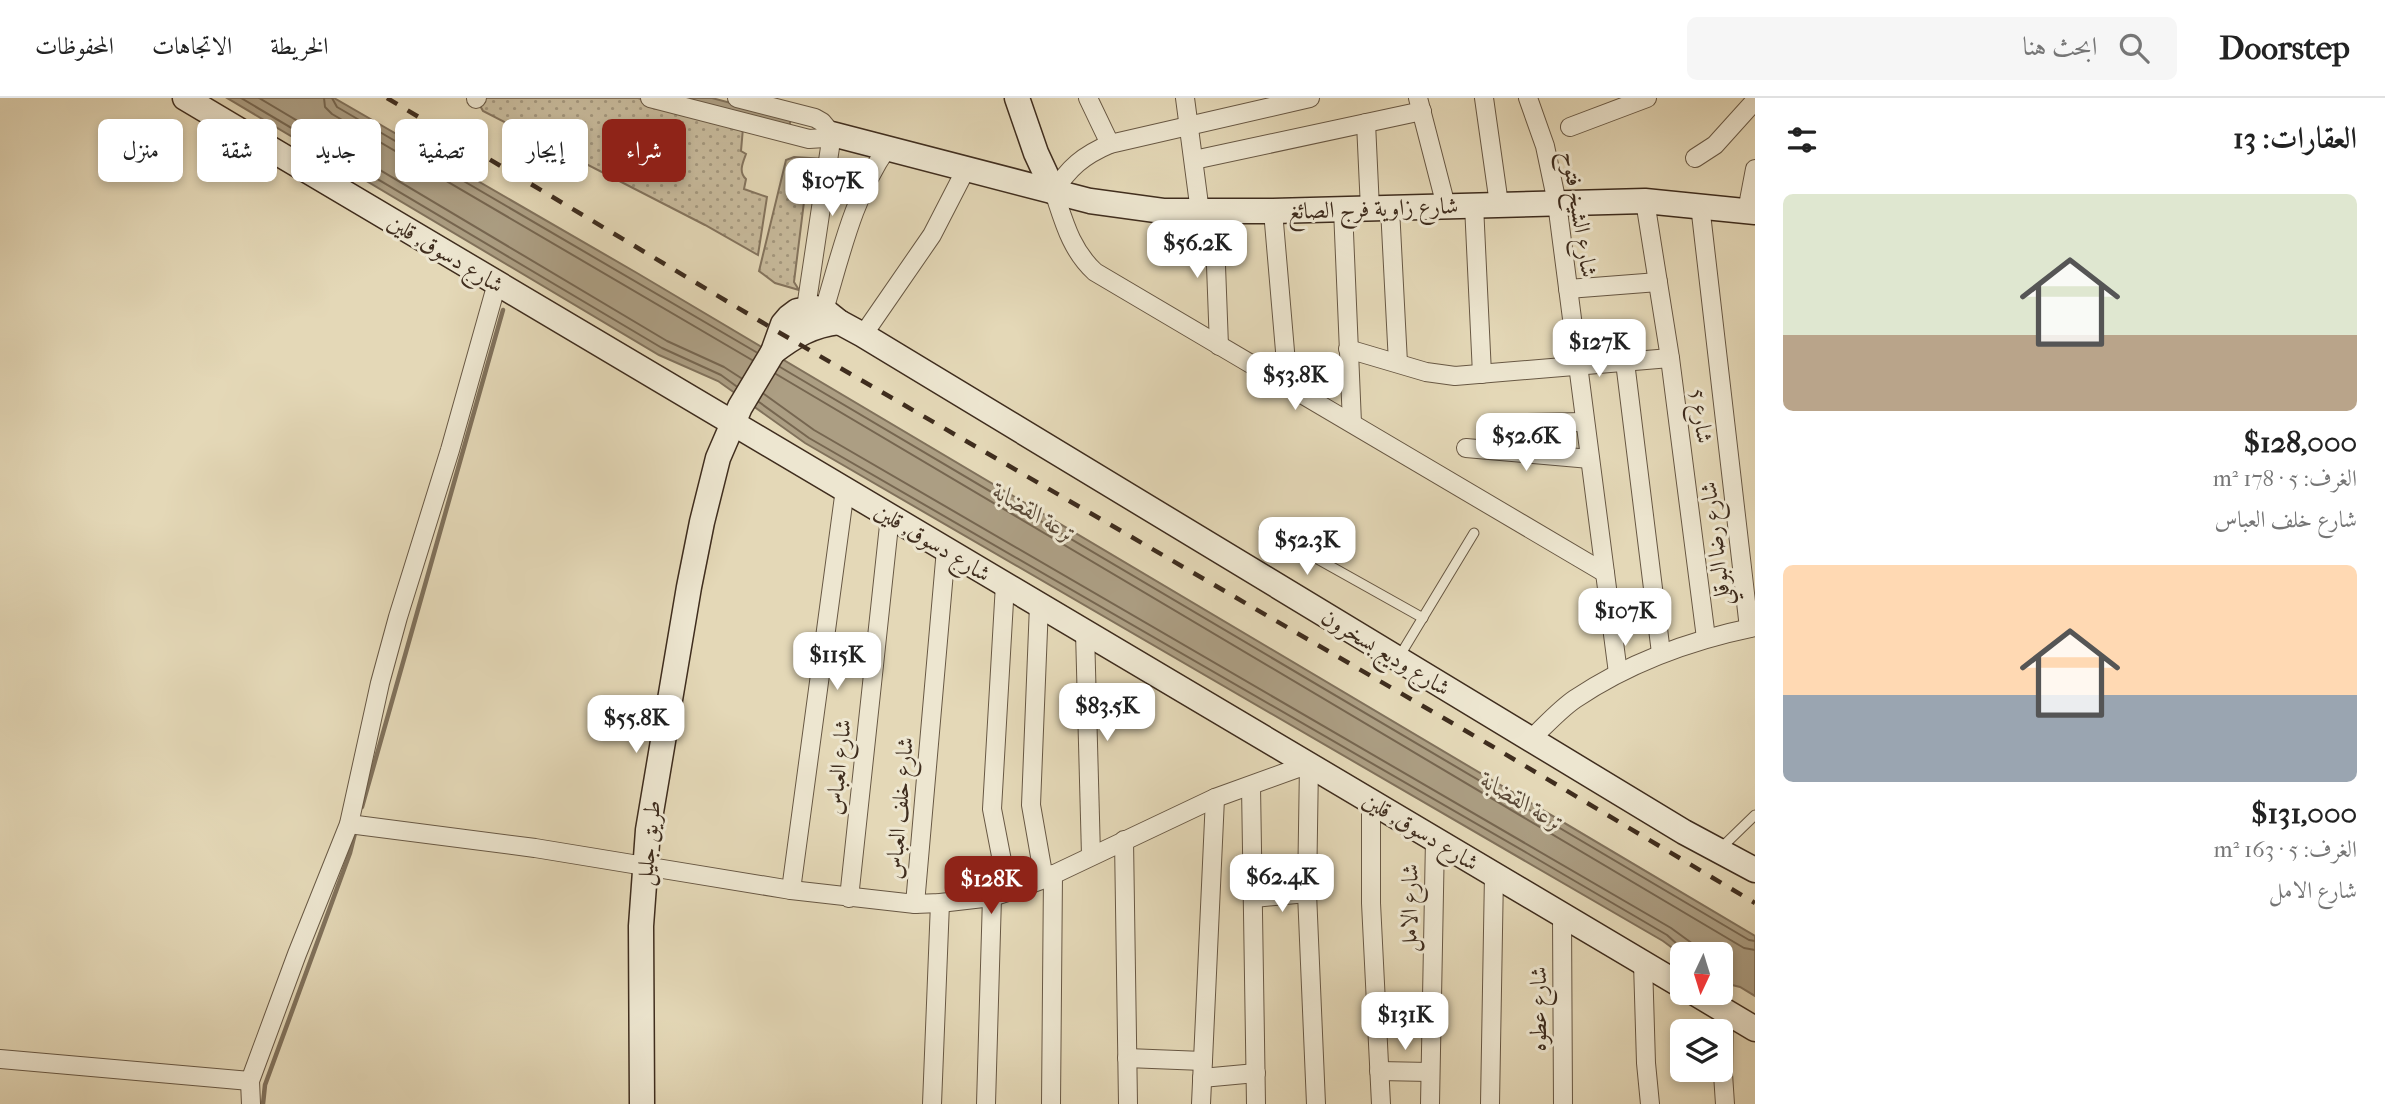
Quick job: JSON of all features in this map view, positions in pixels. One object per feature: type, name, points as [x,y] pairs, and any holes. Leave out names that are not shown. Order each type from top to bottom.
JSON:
[{"type":"main road","name":"شارع دسوق, قلين","points":[[185,98],[497,283],[736,415],[845,489],[946,550],[1670,979]]},
{"type":"main road","points":[[1017,98],[1036,153],[1054,192]]},
{"type":"main road","name":"شارع زاوية فرج الصائغ","points":[[832,134],[1054,192],[1126,207],[1207,212],[1645,201],[1751,211]]},
{"type":"main road","points":[[797,311],[823,314],[824,324],[807,330],[773,352],[783,324],[797,311]]},
{"type":"main road","name":"شارع وديع بسخرون","points":[[823,314],[863,335],[1718,851],[1755,870]]},
{"type":"main road","name":"طريق جليل","points":[[642,1104],[641,926],[655,782],[695,555],[718,458],[736,415],[773,352]]},
{"type":"main road","points":[[1715,1005],[1755,1029]]},
{"type":"street","name":"شارع زاوية فرج الصائغ","points":[[650,98],[808,139],[825,138],[832,134],[815,118],[737,98]]},
{"type":"street","points":[[1088,98],[1110,144]]},
{"type":"street","points":[[1185,98],[1194,160],[1207,212],[1219,346]]},
{"type":"street","points":[[1310,98],[1110,144],[1092,152],[1076,162],[1063,176],[1054,192],[1070,240],[1085,263],[1095,272],[1605,573]]},
{"type":"street","points":[[1483,98],[1499,204]]},
{"type":"street","name":"شارع الشيخ فتوح","points":[[1528,98],[1545,146],[1557,203],[1618,673]]},
{"type":"street","points":[[1570,127],[1647,98]]},
{"type":"street","points":[[1695,158],[1715,145],[1752,103]]},
{"type":"street","points":[[1194,160],[1366,123],[1420,105],[1446,206]]},
{"type":"street","points":[[1366,123],[1380,208],[1398,363]]},
{"type":"street","points":[[823,314],[832,134]]},
{"type":"street","points":[[823,314],[856,203],[875,165],[887,148]]},
{"type":"street","points":[[863,335],[932,235],[965,169]]},
{"type":"street","points":[[1751,211],[1755,169]]},
{"type":"street","name":"شارع 5","points":[[1645,201],[1670,358],[1706,638]]},
{"type":"street","points":[[1474,205],[1482,374]]},
{"type":"street","name":"شارع رضا البوقلي","points":[[1700,205],[1752,628]]},
{"type":"street","points":[[1343,209],[1352,423]]},
{"type":"street","points":[[1273,211],[1288,386]]},
{"type":"street","points":[[1568,289],[1658,282]]},
{"type":"street","points":[[251,1104],[250,1081],[349,824],[380,683],[398,617],[450,450],[497,283]]},
{"type":"street","points":[[1348,349],[1426,372],[1455,376],[1670,358]]},
{"type":"street","points":[[1625,362],[1661,653]]},
{"type":"street","points":[[1527,423],[1585,422]]},
{"type":"street","points":[[1466,448],[1590,459]]},
{"type":"street","points":[[791,890],[845,489]]},
{"type":"street","name":"شارع العباس","points":[[849,898],[890,516]]},
{"type":"street","name":"شارع خلف العباس","points":[[915,904],[946,550]]},
{"type":"street","points":[[986,1104],[1000,895],[992,809],[1004,584]]},
{"type":"street","points":[[1040,605],[1031,805],[1049,877],[1051,1104]]},
{"type":"street","points":[[1531,739],[1573,701],[1618,673],[1661,653],[1706,638],[1752,628]]},
{"type":"street","points":[[1085,632],[1091,855]]},
{"type":"street","points":[[349,824],[849,898],[915,904],[940,903],[1000,895],[1049,877],[1215,798],[1309,764],[1307,893],[1316,1104]]},
{"type":"street","points":[[1251,786],[1256,1104]]},
{"type":"street","points":[[1201,1104],[1215,798]]},
{"type":"street","points":[[1371,802],[1370,895],[1381,1104]]},
{"type":"street","name":"شارع الامل","points":[[1430,1104],[1435,839]]},
{"type":"street","points":[[1124,840],[1128,1104]]},
{"type":"street","points":[[1490,1104],[1494,874]]},
{"type":"street","points":[[1254,898],[1307,893]]},
{"type":"street","points":[[932,1104],[940,903]]},
{"type":"street","name":"شارع عطوه","points":[[1562,915],[1563,1104]]},
{"type":"street","points":[[1643,963],[1650,1104]]},
{"type":"street","points":[[1724,1010],[1725,1104]]},
{"type":"street","points":[[1127,1058],[1203,1070],[1256,1073]]},
{"type":"street","points":[[0,1059],[250,1081]]},
{"type":"street","points":[[1379,1071],[1430,1072]]},
{"type":"lane","points":[[1264,529],[1423,618]]},
{"type":"lane","points":[[1398,659],[1474,533]]},
{"type":"lane","points":[[1718,851],[1755,815]]},
{"type":"shaded area","points":[[481,98],[638,98],[743,128],[741,151],[746,154],[742,167],[746,179],[744,189],[767,197],[758,255],[621,182],[686,182],[686,119],[602,119],[602,172],[588,165],[588,119],[502,121],[483,111],[478,102]]},
{"type":"shaded area","points":[[794,157],[825,159],[821,185],[806,186],[794,282],[799,290],[775,283],[759,271],[786,160]]},
{"type":"water","points":[[227,98],[334,98],[370,119],[291,119],[291,136],[277,128],[277,119],[262,119]]},
{"type":"water","points":[[667,98],[712,98],[791,119],[789,127]]},
{"type":"water","name":"ترعة القضابة","points":[[381,125],[395,133],[395,182],[479,182],[1755,936],[1755,996],[1733,985],[1733,942],[1670,942],[1670,946],[805,443],[718,381],[659,355],[368,182],[381,182]]},
{"type":"waterway","points":[[362,807],[503,310]]},
{"type":"waterway","points":[[263,1104],[265,1085],[350,853],[356,829]]},
{"type":"railway","points":[[387,98],[780,333],[1490,745],[1755,903]]}]
